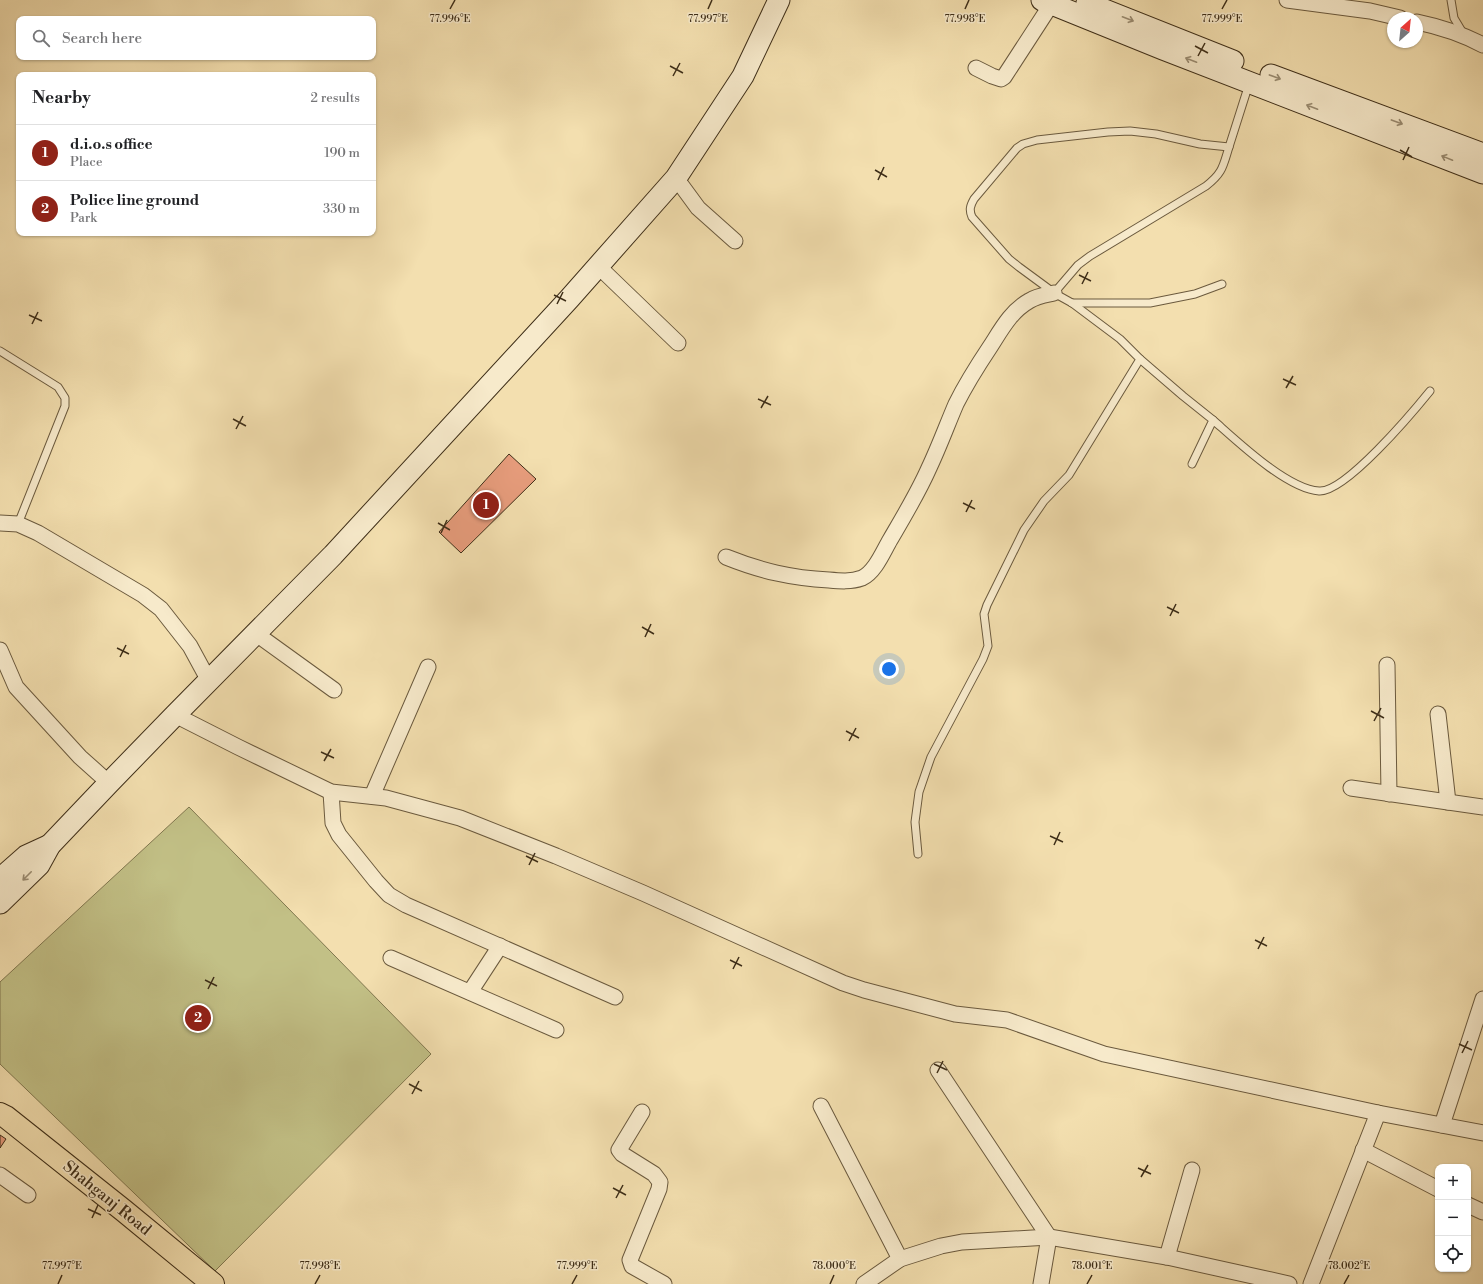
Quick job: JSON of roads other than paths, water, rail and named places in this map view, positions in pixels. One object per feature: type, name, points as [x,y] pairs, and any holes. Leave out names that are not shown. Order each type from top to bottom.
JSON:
[{"type":"main road","points":[[0,903],[38,865],[50,846],[109,783],[333,555],[569,299],[676,178],[743,76],[779,0]]},
{"type":"main road","points":[[1079,0],[1254,69],[1483,173]]},
{"type":"main road","points":[[1049,1],[1249,82],[1483,154]]},
{"type":"main road","points":[[0,879],[26,856],[50,846]]},
{"type":"main road","name":"Shahganj Road","points":[[2,1113],[212,1284]]},
{"type":"street","points":[[1287,0],[1387,15]]},
{"type":"street","points":[[976,68],[1001,79],[1004,77],[1049,1]]},
{"type":"street","points":[[1423,24],[1464,35],[1483,45]]},
{"type":"street","points":[[676,178],[698,208],[735,241]]},
{"type":"street","points":[[598,266],[678,343]]},
{"type":"street","points":[[726,557],[755,568],[783,575],[810,579],[845,581],[853,580],[868,574],[905,515],[929,468],[956,404],[965,387],[1006,322],[1028,301],[1037,296],[1054,293]]},
{"type":"street","points":[[0,523],[18,524],[38,532],[143,594],[161,609],[190,646],[208,681]]},
{"type":"street","points":[[256,633],[334,690]]},
{"type":"street","points":[[0,650],[16,687],[80,757],[109,783]]},
{"type":"street","points":[[1387,665],[1389,794]]},
{"type":"street","points":[[372,796],[428,667]]},
{"type":"street","points":[[1438,714],[1448,802]]},
{"type":"street","points":[[175,715],[331,792],[372,796],[454,817],[556,856],[643,893],[843,983],[864,990],[955,1014],[1007,1020],[1104,1054],[1378,1113],[1483,1133]]},
{"type":"street","points":[[1351,788],[1483,807]]},
{"type":"street","points":[[331,792],[333,823],[339,835],[389,895],[406,905],[615,997]]},
{"type":"street","points":[[470,992],[500,946]]},
{"type":"street","points":[[391,958],[556,1030]]},
{"type":"street","points":[[1442,1125],[1483,999]]},
{"type":"street","points":[[938,1070],[1049,1237],[1041,1284]]},
{"type":"street","points":[[822,1106],[900,1259]]},
{"type":"street","points":[[642,1112],[619,1150],[622,1154],[654,1174],[660,1182],[659,1189],[630,1260],[632,1266],[664,1284]]},
{"type":"street","points":[[1311,1284],[1378,1113]]},
{"type":"street","points":[[1363,1150],[1435,1187]]},
{"type":"street","points":[[1167,1257],[1192,1170]]},
{"type":"street","points":[[0,1175],[28,1195]]},
{"type":"street","points":[[1471,1206],[1483,1212]]},
{"type":"street","points":[[864,1284],[900,1259],[941,1246],[962,1242],[1049,1237],[1167,1257],[1289,1284]]},
{"type":"lane","points":[[1451,0],[1454,18],[1464,35]]},
{"type":"lane","points":[[1054,293],[1078,265],[1090,256],[1206,186],[1217,177],[1223,168],[1249,82]]},
{"type":"lane","points":[[1229,147],[1200,144],[1156,134],[1130,131],[1037,140],[1022,144],[1017,148],[974,199],[970,211],[972,217],[1009,259],[1054,293],[1072,303],[1120,338],[1140,359],[1252,454],[1283,477],[1310,490],[1320,491],[1333,488],[1366,462],[1404,422],[1430,390]]},
{"type":"lane","points":[[1072,303],[1150,303],[1195,294],[1222,284]]},
{"type":"lane","points":[[0,351],[58,387],[66,398],[65,406],[18,524]]},
{"type":"lane","points":[[918,854],[916,822],[919,792],[931,757],[983,659],[988,646],[984,614],[987,605],[1024,530],[1044,501],[1069,475],[1140,359]]},
{"type":"lane","points":[[1192,464],[1213,420]]},
{"type":"place","name":"d.i.o.s office","points":[[486,505]]},
{"type":"place","name":"Police line ground","points":[[198,1018]]}]
